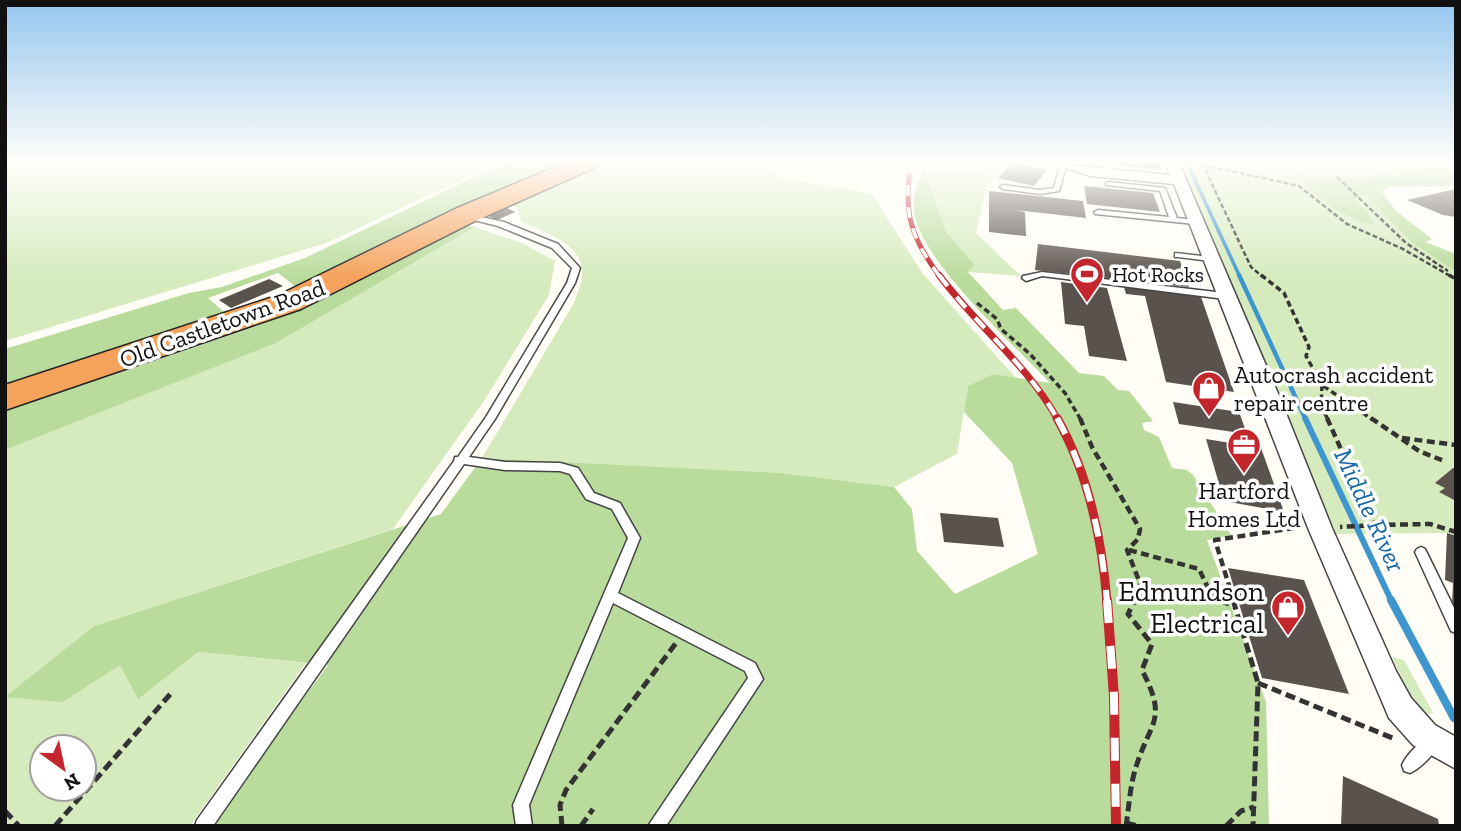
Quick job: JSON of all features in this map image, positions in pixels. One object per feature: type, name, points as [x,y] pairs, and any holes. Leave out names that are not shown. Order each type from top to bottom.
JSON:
[{"type":"highway","name":"Old Castletown Road","points":[[5,398],[277,307],[326,286],[496,202]]},
{"type":"street","points":[[1185,202],[1270,398],[1337,527],[1400,708],[1438,743]]},
{"type":"lane","points":[[1174,202],[1174,220]]},
{"type":"lane","points":[[1098,212],[1195,222]]},
{"type":"lane","points":[[203,826],[490,419],[563,300],[576,268],[555,246],[501,224],[465,215]]},
{"type":"lane","points":[[1178,256],[1211,260]]},
{"type":"lane","points":[[1026,278],[1042,274],[1225,296]]},
{"type":"lane","points":[[460,460],[505,466],[560,467],[574,471],[590,496],[617,506],[634,538],[522,806],[523,826]]},
{"type":"lane","points":[[1422,552],[1456,627]]},
{"type":"lane","points":[[612,596],[750,667],[756,679],[656,826]]},
{"type":"lane","points":[[1410,765],[1438,743]]},
{"type":"path","points":[[1221,202],[1251,267],[1284,293],[1309,347],[1306,356],[1322,385],[1419,451],[1444,461]]},
{"type":"path","points":[[1318,202],[1347,224],[1403,249],[1455,278]]},
{"type":"path","points":[[1363,202],[1406,243],[1442,265],[1455,278]]},
{"type":"path","points":[[977,303],[997,318],[1001,329],[1030,354],[1065,393],[1139,529],[1138,539],[1127,550]]},
{"type":"path","points":[[1322,385],[1321,405],[1375,525]]},
{"type":"path","points":[[1401,437],[1456,445]]},
{"type":"path","points":[[1253,826],[1258,682],[1214,540],[1297,527],[1363,526],[1402,522],[1430,524],[1456,532]]},
{"type":"path","points":[[1127,550],[1141,550],[1158,558],[1195,565],[1202,570],[1213,595],[1235,607]]},
{"type":"path","points":[[1127,550],[1130,567],[1143,584],[1143,591],[1130,604],[1128,614],[1152,644],[1142,670],[1156,698],[1155,721],[1135,768],[1126,824],[1138,826]]},
{"type":"path","points":[[562,826],[560,805],[566,790],[684,633]]},
{"type":"path","points":[[1258,682],[1396,739],[1438,743]]},
{"type":"path","points":[[55,826],[173,691]]},
{"type":"path","points":[[1226,826],[1241,811],[1254,807]]},
{"type":"path","points":[[581,826],[593,809]]},
{"type":"path","points":[[5,811],[19,826]]},
{"type":"green space","points":[[5,202],[415,202],[326,243],[5,341]]},
{"type":"green space","points":[[423,202],[495,202],[300,290],[278,273],[208,298],[231,318],[5,393],[5,349],[189,293],[222,287],[305,258]]},
{"type":"green space","points":[[516,202],[877,202],[923,274],[1016,378],[993,374],[968,386],[957,454],[894,487],[782,473],[482,458],[574,303],[582,277],[582,266],[571,248],[552,235],[521,222],[517,208],[511,204]]},
{"type":"green space","points":[[914,202],[935,202],[946,232],[975,265],[968,272],[1003,310],[1016,308],[1079,373],[1104,376],[1118,390],[1129,391],[1153,421],[1142,423],[1144,430],[1159,437],[1172,468],[1187,470],[1193,475],[1231,535],[1207,540],[1266,702],[1269,826],[210,826],[328,665],[198,652],[138,699],[120,665],[63,702],[5,697],[94,626],[441,514],[482,458],[782,473],[894,487],[912,509],[917,551],[955,594],[1038,554],[1012,463],[964,412],[968,386],[993,374],[1050,383],[950,277],[932,253],[914,211]]},
{"type":"green space","points":[[935,202],[983,202],[976,233],[1021,276],[968,272],[975,265],[946,232]]},
{"type":"green space","points":[[1195,202],[1375,202],[1424,241],[1414,243],[1456,272],[1456,536],[1446,533],[1336,534],[1272,377]]},
{"type":"green space","points":[[1325,202],[1355,202],[1367,211],[1373,224],[1352,218]]},
{"type":"green space","points":[[1373,202],[1389,202],[1396,211],[1432,239],[1425,242],[1456,254],[1456,272],[1413,243]]},
{"type":"green space","points":[[464,225],[475,227],[276,343],[5,450],[5,411],[254,327],[347,285]]},
{"type":"green space","points":[[475,227],[524,244],[555,261],[549,295],[486,398],[393,529],[94,626],[63,702],[120,664],[138,698],[198,652],[306,663],[190,826],[5,826],[5,450],[276,343]]},
{"type":"green space","points":[[1392,657],[1404,660],[1433,713],[1424,714],[1412,699]]},
{"type":"building","points":[[989,202],[1083,202],[1086,218],[1015,210],[1025,212],[1026,236],[989,232]]},
{"type":"building","points":[[1087,202],[1156,202],[1160,212],[1087,204]]},
{"type":"building","points":[[1411,202],[1456,202],[1456,217],[1443,215]]},
{"type":"building","points":[[505,207],[515,212],[497,220],[486,215]]},
{"type":"building","points":[[1038,244],[1180,261],[1189,287],[1035,270]]},
{"type":"building","points":[[269,279],[283,286],[231,308],[219,300]]},
{"type":"building","points":[[1061,282],[1107,288],[1127,361],[1089,356],[1084,326],[1065,324]]},
{"type":"building","points":[[1124,287],[1201,297],[1234,392],[1166,382],[1145,296],[1126,294]]},
{"type":"building","name":"Autocrash accident repair centre","points":[[1173,402],[1239,412],[1247,434],[1179,424]]},
{"type":"building","name":"Hartford Homes Ltd","points":[[1206,439],[1261,448],[1284,512],[1224,501]]},
{"type":"building","points":[[1453,468],[1456,469],[1456,501],[1439,492],[1445,488],[1435,483]]},
{"type":"building","points":[[940,513],[998,518],[1004,547],[944,542]]},
{"type":"building","points":[[1447,533],[1456,536],[1456,606],[1452,605],[1453,583],[1445,580]]},
{"type":"building","name":"Edmundson Electrical","points":[[1228,568],[1304,580],[1349,694],[1262,678]]},
{"type":"building","points":[[1343,776],[1438,819],[1439,826],[1341,826]]},
{"type":"waterway","name":"Middle River","points":[[1205,202],[1240,277]]},
{"type":"waterway","name":"Middle River","points":[[1239,275],[1306,420]]},
{"type":"waterway","name":"Middle River","points":[[1305,418],[1391,601]]},
{"type":"waterway","name":"Middle River","points":[[1391,601],[1454,718]]},
{"type":"railway","points":[[908,202],[916,236],[940,277]]},
{"type":"railway","points":[[939,275],[1032,381],[1058,420]]},
{"type":"railway","points":[[1057,418],[1077,461],[1092,507],[1107,602]]},
{"type":"railway","points":[[1107,600],[1114,696],[1116,826]]},
{"type":"place","name":"Hot Rocks","points":[[1087,304]]},
{"type":"place","name":"Autocrash accident repair centre","points":[[1209,418]]},
{"type":"place","name":"Hartford Homes Ltd","points":[[1244,475]]},
{"type":"place","name":"Edmundson Electrical","points":[[1288,637]]}]
